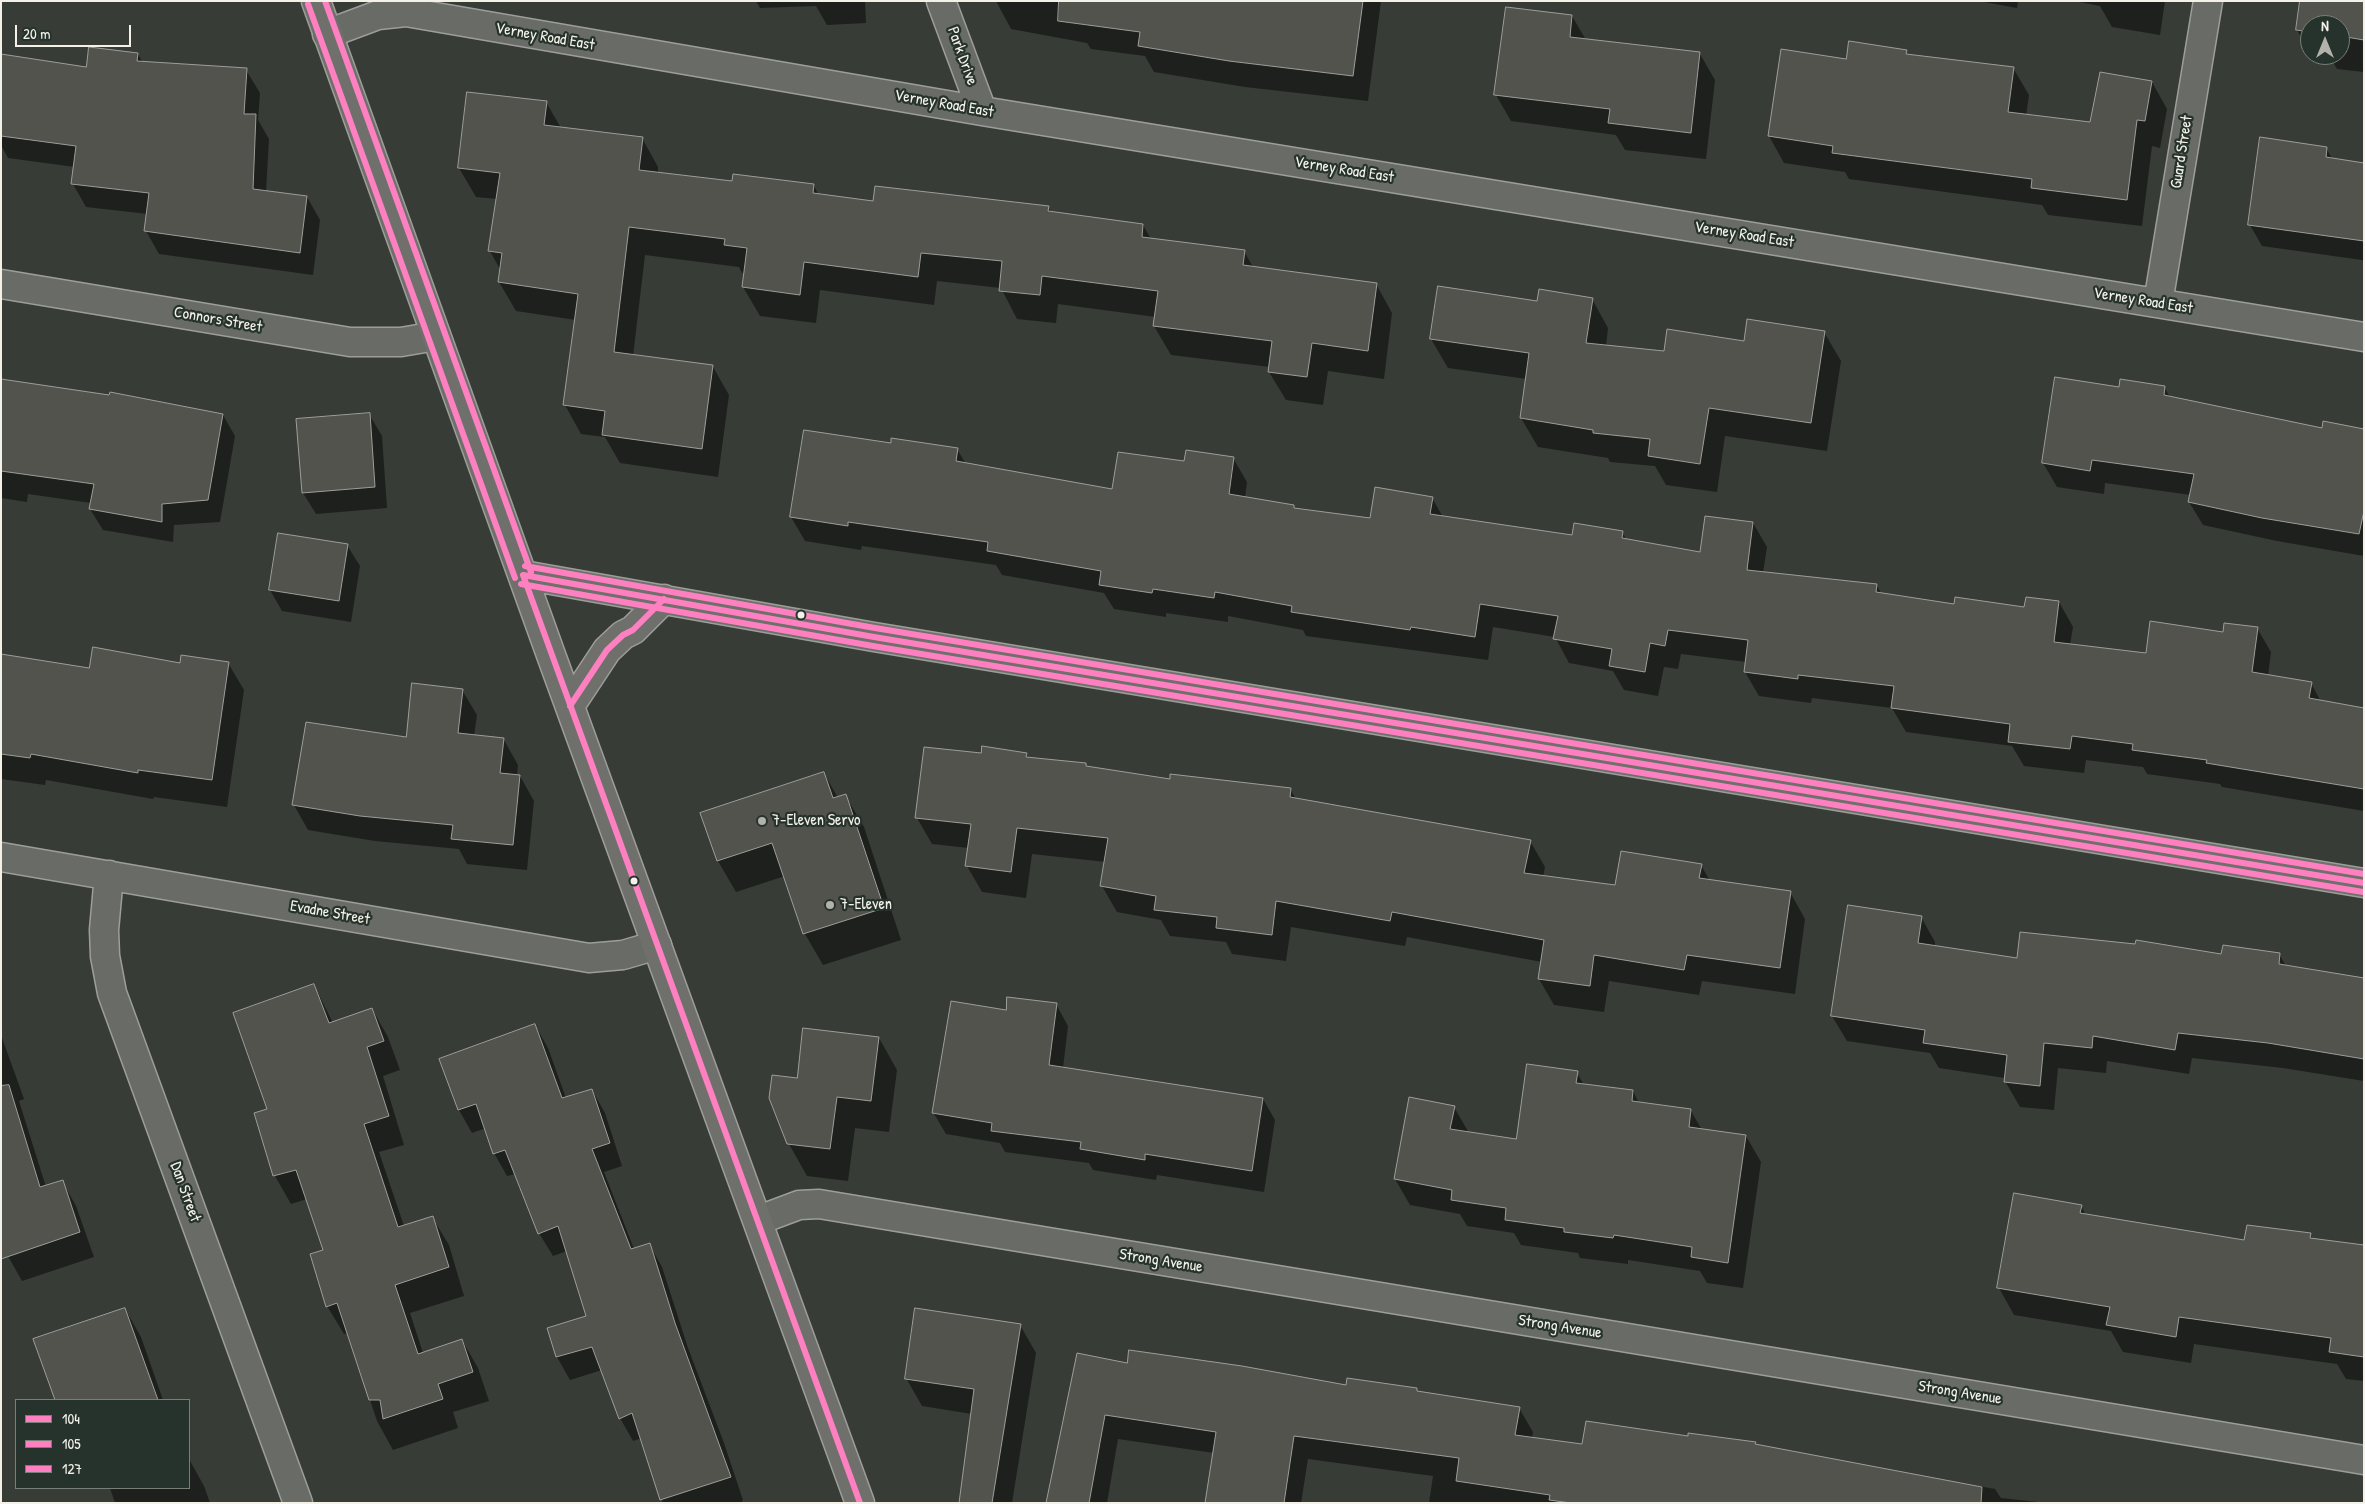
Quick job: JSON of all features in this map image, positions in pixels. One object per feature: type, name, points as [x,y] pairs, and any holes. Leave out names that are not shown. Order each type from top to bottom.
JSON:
[{"type":"main road","points":[[316,1],[860,1503]]},
{"type":"main road","points":[[523,575],[874,637],[2364,883]]},
{"type":"main road","points":[[570,706],[606,650],[623,635],[633,630],[664,599]]},
{"type":"street","name":"Park Drive","points":[[941,1],[982,111]]},
{"type":"street","name":"Guard Street","points":[[2158,303],[2208,1]]},
{"type":"street","name":"Verney Road East","points":[[327,34],[378,15],[406,12],[982,111],[2364,337]]},
{"type":"street","name":"Connors Street","points":[[1,284],[350,342],[401,342],[436,336]]},
{"type":"street","name":"Evadne Street","points":[[1,857],[589,958],[623,956],[657,945]]},
{"type":"street","name":"Dan Street","points":[[109,875],[104,930],[105,956],[112,993],[298,1503]]},
{"type":"street","name":"Strong Avenue","points":[[759,1220],[800,1205],[819,1204],[2364,1460]]},
{"type":"building","points":[[1059,1],[1363,1],[1353,76],[1229,61],[1138,46],[1140,32],[1058,21]]},
{"type":"building","points":[[2300,1],[2364,1],[2364,40],[2350,38],[2350,15],[2300,15],[2300,31],[2296,30]]},
{"type":"building","points":[[1506,7],[1572,15],[1570,37],[1700,52],[1691,133],[1608,123],[1610,109],[1494,95]]},
{"type":"building","points":[[1849,41],[1907,50],[1906,54],[2014,67],[2008,112],[2090,122],[2100,72],[2152,81],[2145,121],[2137,120],[2127,200],[2031,188],[2032,179],[1832,153],[1833,146],[1768,136],[1781,49],[1846,59]]},
{"type":"building","points":[[89,47],[138,53],[137,61],[247,68],[244,114],[256,114],[253,189],[307,196],[300,253],[144,231],[149,193],[71,184],[76,146],[1,136],[1,54],[86,67]]},
{"type":"building","points":[[467,92],[547,101],[544,125],[643,137],[639,170],[732,181],[733,174],[814,184],[813,193],[873,201],[875,186],[1049,206],[1048,211],[1143,224],[1142,237],[1245,250],[1243,265],[1377,283],[1368,351],[1312,343],[1307,377],[1268,372],[1272,341],[1153,326],[1158,291],[1042,276],[1040,295],[999,291],[1002,261],[921,253],[918,277],[804,262],[800,295],[742,287],[747,248],[724,245],[725,239],[629,227],[614,352],[713,365],[702,449],[602,435],[605,411],[563,405],[578,294],[498,282],[502,253],[488,251],[500,173],[458,168]]},
{"type":"building","points":[[2260,137],[2327,147],[2326,157],[2364,163],[2364,241],[2248,225]]},
{"type":"building","points":[[1438,286],[1537,301],[1539,289],[1593,298],[1586,343],[1664,351],[1667,329],[1744,341],[1747,319],[1825,331],[1811,423],[1709,408],[1700,464],[1648,456],[1650,439],[1593,433],[1593,430],[1520,418],[1529,353],[1430,339]]},
{"type":"building","points":[[2055,377],[2119,387],[2120,379],[2165,386],[2164,395],[2322,428],[2323,421],[2364,429],[2364,511],[2359,534],[2262,518],[2188,502],[2194,474],[2092,460],[2090,471],[2042,463]]},
{"type":"building","points":[[1,379],[109,395],[110,392],[223,414],[208,500],[162,504],[162,522],[89,509],[94,484],[1,471]]},
{"type":"building","points":[[370,413],[375,487],[302,493],[296,419]]},
{"type":"building","points":[[804,430],[891,443],[891,438],[958,448],[956,461],[1112,489],[1118,452],[1184,461],[1186,450],[1234,457],[1229,494],[1294,505],[1294,508],[1370,518],[1375,487],[1433,497],[1430,514],[1572,535],[1574,523],[1623,531],[1622,538],[1700,552],[1705,516],[1753,522],[1747,570],[1877,584],[1876,592],[1954,604],[1955,597],[2024,607],[2026,597],[2059,601],[2054,642],[2146,653],[2150,621],[2223,632],[2224,623],[2258,627],[2252,672],[2312,682],[2309,698],[2364,708],[2364,789],[2206,763],[2207,760],[2132,750],[2133,744],[2072,736],[2070,749],[2008,742],[2010,724],[1891,708],[1894,686],[1798,675],[1798,679],[1744,672],[1748,640],[1668,630],[1665,646],[1650,643],[1645,672],[1609,666],[1612,649],[1553,639],[1558,616],[1480,604],[1475,637],[1411,627],[1410,630],[1291,612],[1292,606],[1215,592],[1214,598],[1153,589],[1152,593],[1099,585],[1101,571],[987,551],[988,542],[848,522],[848,526],[790,517]]},
{"type":"building","points":[[278,533],[348,544],[339,601],[269,590]]},
{"type":"building","points":[[93,647],[180,663],[181,655],[229,662],[212,780],[138,770],[138,773],[31,754],[30,758],[1,754],[1,654],[89,668]]},
{"type":"building","points":[[412,683],[463,689],[458,733],[504,738],[500,773],[520,775],[513,845],[451,839],[453,825],[360,816],[292,805],[306,722],[406,737]]},
{"type":"building","points":[[982,746],[1027,753],[1026,757],[1086,763],[1086,766],[1170,779],[1170,774],[1291,788],[1290,797],[1531,840],[1524,873],[1615,885],[1621,851],[1702,864],[1699,878],[1791,891],[1780,968],[1687,955],[1684,970],[1594,955],[1590,986],[1538,979],[1544,940],[1392,912],[1390,921],[1276,901],[1272,935],[1216,928],[1217,917],[1154,910],[1156,896],[1100,886],[1108,838],[1017,828],[1011,872],[965,866],[971,824],[915,818],[924,747],[981,753]]},
{"type":"building","points":[[824,772],[833,798],[846,794],[884,908],[803,934],[772,843],[717,861],[700,813]]},
{"type":"building","points":[[1848,905],[1922,916],[1918,943],[2017,958],[2020,932],[2135,944],[2136,940],[2221,954],[2223,945],[2280,953],[2279,964],[2364,978],[2364,1059],[2268,1043],[2178,1033],[2175,1050],[2093,1036],[2092,1048],[2044,1043],[2040,1086],[2004,1082],[2007,1055],[1923,1043],[1925,1030],[1831,1016]]},
{"type":"building","points":[[314,984],[329,1023],[372,1008],[384,1041],[367,1047],[389,1116],[364,1124],[398,1227],[433,1216],[449,1267],[395,1285],[418,1354],[462,1339],[473,1372],[438,1384],[443,1399],[383,1419],[380,1400],[369,1400],[337,1303],[326,1307],[310,1254],[323,1250],[296,1170],[273,1176],[254,1113],[267,1109],[233,1013]]},
{"type":"building","points":[[1007,997],[1057,1003],[1049,1065],[1263,1098],[1252,1171],[1145,1154],[1145,1160],[1080,1149],[1081,1142],[991,1131],[992,1123],[932,1113],[951,1001],[1006,1010]]},
{"type":"building","points":[[535,1024],[562,1098],[592,1089],[610,1143],[592,1149],[631,1249],[650,1243],[675,1323],[731,1477],[660,1500],[632,1413],[619,1419],[592,1347],[556,1357],[547,1328],[586,1316],[558,1226],[538,1234],[505,1150],[493,1154],[476,1104],[458,1110],[439,1059]]},
{"type":"building","points":[[803,1028],[879,1037],[871,1101],[837,1097],[830,1149],[787,1144],[769,1098],[772,1075],[797,1078]]},
{"type":"building","points":[[1527,1064],[1578,1071],[1576,1083],[1633,1090],[1632,1101],[1691,1109],[1689,1127],[1746,1135],[1728,1263],[1691,1257],[1692,1247],[1614,1235],[1613,1238],[1564,1232],[1564,1228],[1505,1220],[1506,1208],[1451,1200],[1452,1190],[1394,1179],[1409,1097],[1455,1106],[1450,1129],[1516,1139]]},
{"type":"building","points":[[9,1085],[40,1187],[63,1180],[80,1232],[1,1259],[1,1086]]},
{"type":"building","points":[[2014,1193],[2082,1205],[2080,1213],[2244,1240],[2247,1225],[2311,1233],[2310,1238],[2364,1245],[2364,1357],[2329,1352],[2331,1338],[2179,1317],[2176,1337],[2106,1325],[2110,1307],[1997,1288]]},
{"type":"building","points":[[125,1308],[158,1399],[55,1399],[33,1339]]},
{"type":"building","points":[[915,1308],[1021,1324],[992,1503],[959,1503],[974,1389],[905,1379]]},
{"type":"building","points":[[1129,1350],[1242,1366],[1346,1385],[1347,1378],[1417,1388],[1417,1391],[1520,1407],[1515,1435],[1582,1444],[1586,1421],[1688,1436],[1688,1433],[1756,1442],[1755,1444],[1982,1487],[1981,1503],[1571,1503],[1549,1500],[1550,1495],[1456,1481],[1459,1458],[1294,1436],[1284,1503],[1205,1503],[1216,1432],[1105,1415],[1089,1503],[1046,1503],[1077,1353],[1127,1363]]},
{"type":"transit line","name":"127","points":[[325,1],[531,572]]},
{"type":"transit line","name":"105","points":[[308,4],[515,578]]},
{"type":"transit line","name":"127","points":[[525,566],[875,628],[2364,874]]},
{"type":"transit line","name":"104","points":[[523,575],[874,637],[2364,883]]},
{"type":"transit line","name":"104","points":[[523,575],[860,1503]]},
{"type":"transit line","name":"105","points":[[521,584],[873,646],[2363,892]]},
{"type":"transit line","name":"104","points":[[570,706],[607,650],[623,635],[633,630],[664,599]]},
{"type":"place","name":"7-Eleven Servo","points":[[762,821]]},
{"type":"place","name":"7-Eleven","points":[[830,905]]}]
